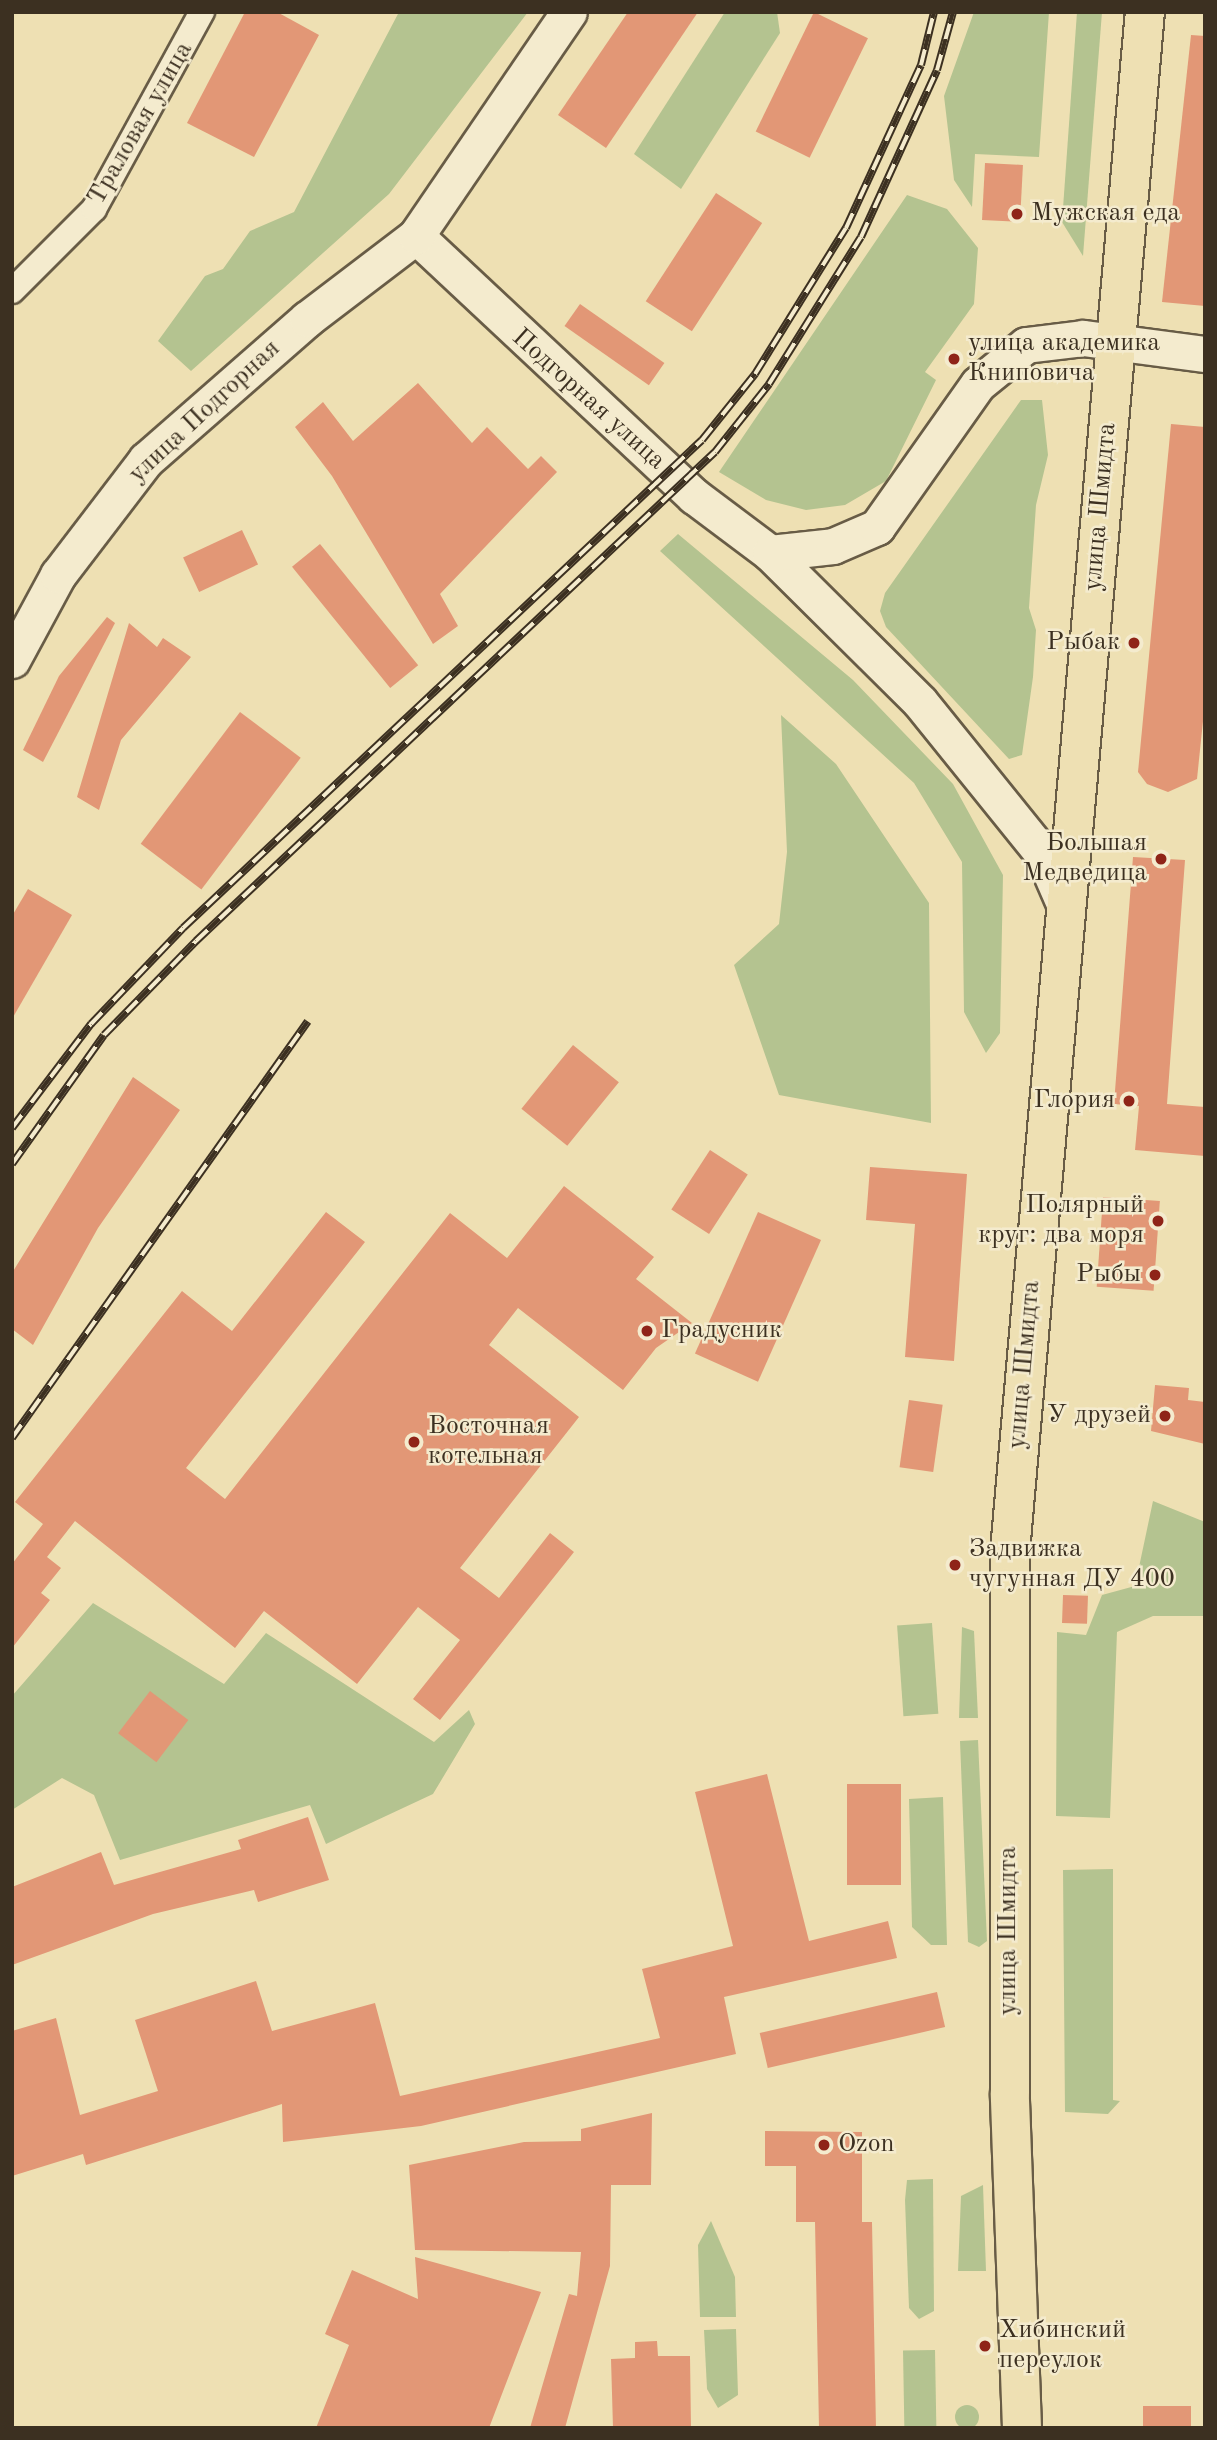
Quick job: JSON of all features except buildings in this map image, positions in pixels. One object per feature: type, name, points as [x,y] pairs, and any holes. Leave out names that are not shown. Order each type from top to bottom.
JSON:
[{"type":"main road","points":[[415,236],[569,12]]},
{"type":"main road","name":"улица Шмидта","points":[[1023,2428],[1010,2092],[1010,1551],[1144,12]]},
{"type":"main road","name":"Подгорная улица","points":[[415,236],[694,496],[770,553],[974,762],[1042,853],[1065,905]]},
{"type":"main road","name":"улица Подгорная","points":[[12,660],[58,575],[146,460],[307,319],[415,236]]},
{"type":"main road","points":[[770,553],[833,546],[877,527],[978,384],[1017,350],[1058,337],[1205,354]]},
{"type":"street","name":"Траловая улица","points":[[12,291],[94,209],[202,12]]},
{"type":"green space","points":[[399,12],[528,12],[389,194],[191,371],[158,341],[205,276],[223,269],[250,231],[294,212]]},
{"type":"green space","points":[[725,12],[777,12],[780,33],[681,189],[634,154]]},
{"type":"green space","points":[[974,12],[1049,12],[1039,157],[975,154],[972,207],[954,180],[944,96]]},
{"type":"green space","points":[[1077,12],[1102,12],[1083,256],[1062,222]]},
{"type":"green space","points":[[907,195],[947,209],[978,248],[974,304],[925,372],[936,380],[886,481],[845,505],[806,510],[766,500],[719,472]]},
{"type":"green space","points":[[1021,400],[1042,400],[1048,455],[1036,505],[1029,608],[1036,630],[1033,677],[1022,755],[1009,759],[886,627],[880,611],[885,593]]},
{"type":"green space","points":[[678,534],[853,680],[953,784],[1003,875],[1000,1033],[986,1053],[964,1012],[962,862],[914,783],[660,551]]},
{"type":"green space","points":[[781,715],[836,764],[929,903],[931,1123],[779,1095],[734,965],[779,924],[787,852]]},
{"type":"green space","points":[[1153,1501],[1205,1522],[1205,1616],[1153,1616],[1117,1632],[1110,1818],[1056,1816],[1057,1632],[1086,1635],[1102,1595],[1135,1586]]},
{"type":"green space","points":[[93,1603],[224,1684],[266,1633],[434,1742],[469,1710],[475,1724],[433,1794],[326,1844],[310,1805],[120,1860],[94,1795],[62,1778],[12,1810],[12,1696]]},
{"type":"green space","points":[[932,1623],[938,1714],[903,1716],[897,1625]]},
{"type":"green space","points":[[962,1627],[974,1631],[978,1718],[959,1718]]},
{"type":"green space","points":[[978,1740],[987,1941],[979,1947],[968,1942],[960,1741]]},
{"type":"green space","points":[[943,1797],[947,1945],[931,1945],[912,1927],[909,1799]]},
{"type":"green space","points":[[1113,1869],[1113,2100],[1120,2101],[1108,2114],[1065,2112],[1063,1870]]},
{"type":"green space","points":[[933,2179],[934,2311],[919,2319],[909,2308],[905,2200],[907,2180]]},
{"type":"green space","points":[[983,2185],[986,2271],[958,2271],[961,2196]]},
{"type":"green space","points":[[711,2221],[735,2277],[736,2317],[700,2317],[698,2245]]},
{"type":"green space","points":[[736,2329],[738,2395],[718,2408],[707,2389],[704,2330]]},
{"type":"green space","points":[[935,2350],[936,2428],[904,2428],[903,2351]]},
{"type":"green space","points":[[967,2405],[978,2412],[979,2417],[972,2428],[967,2429],[956,2422],[955,2417],[962,2406]]},
{"type":"railway","points":[[12,1128],[91,1024],[183,928],[702,440],[755,374],[846,228],[921,65],[934,12]]},
{"type":"railway","points":[[12,1164],[104,1035],[196,941],[715,452],[769,384],[861,237],[937,70],[953,12]]},
{"type":"railway","points":[[12,1438],[308,1021]]},
{"type":"place","name":"Мужская еда","points":[[1017,214]]},
{"type":"place","name":"улица академика Книповича","points":[[954,359]]},
{"type":"place","name":"Рыбак","points":[[1134,643]]},
{"type":"place","name":"Большая Медведица","points":[[1161,859]]},
{"type":"place","name":"Глория","points":[[1129,1101]]},
{"type":"place","name":"Полярный круг: два моря","points":[[1158,1221]]},
{"type":"place","name":"Рыбы","points":[[1155,1275]]},
{"type":"place","name":"Градусник","points":[[647,1331]]},
{"type":"place","name":"У друзей","points":[[1165,1416]]},
{"type":"place","name":"Восточная котельная","points":[[414,1442]]},
{"type":"place","name":"Задвижка чугунная ДУ 400","points":[[955,1565]]},
{"type":"place","name":"Ozon","points":[[824,2145]]},
{"type":"place","name":"Хибинский переулок","points":[[985,2346]]}]
